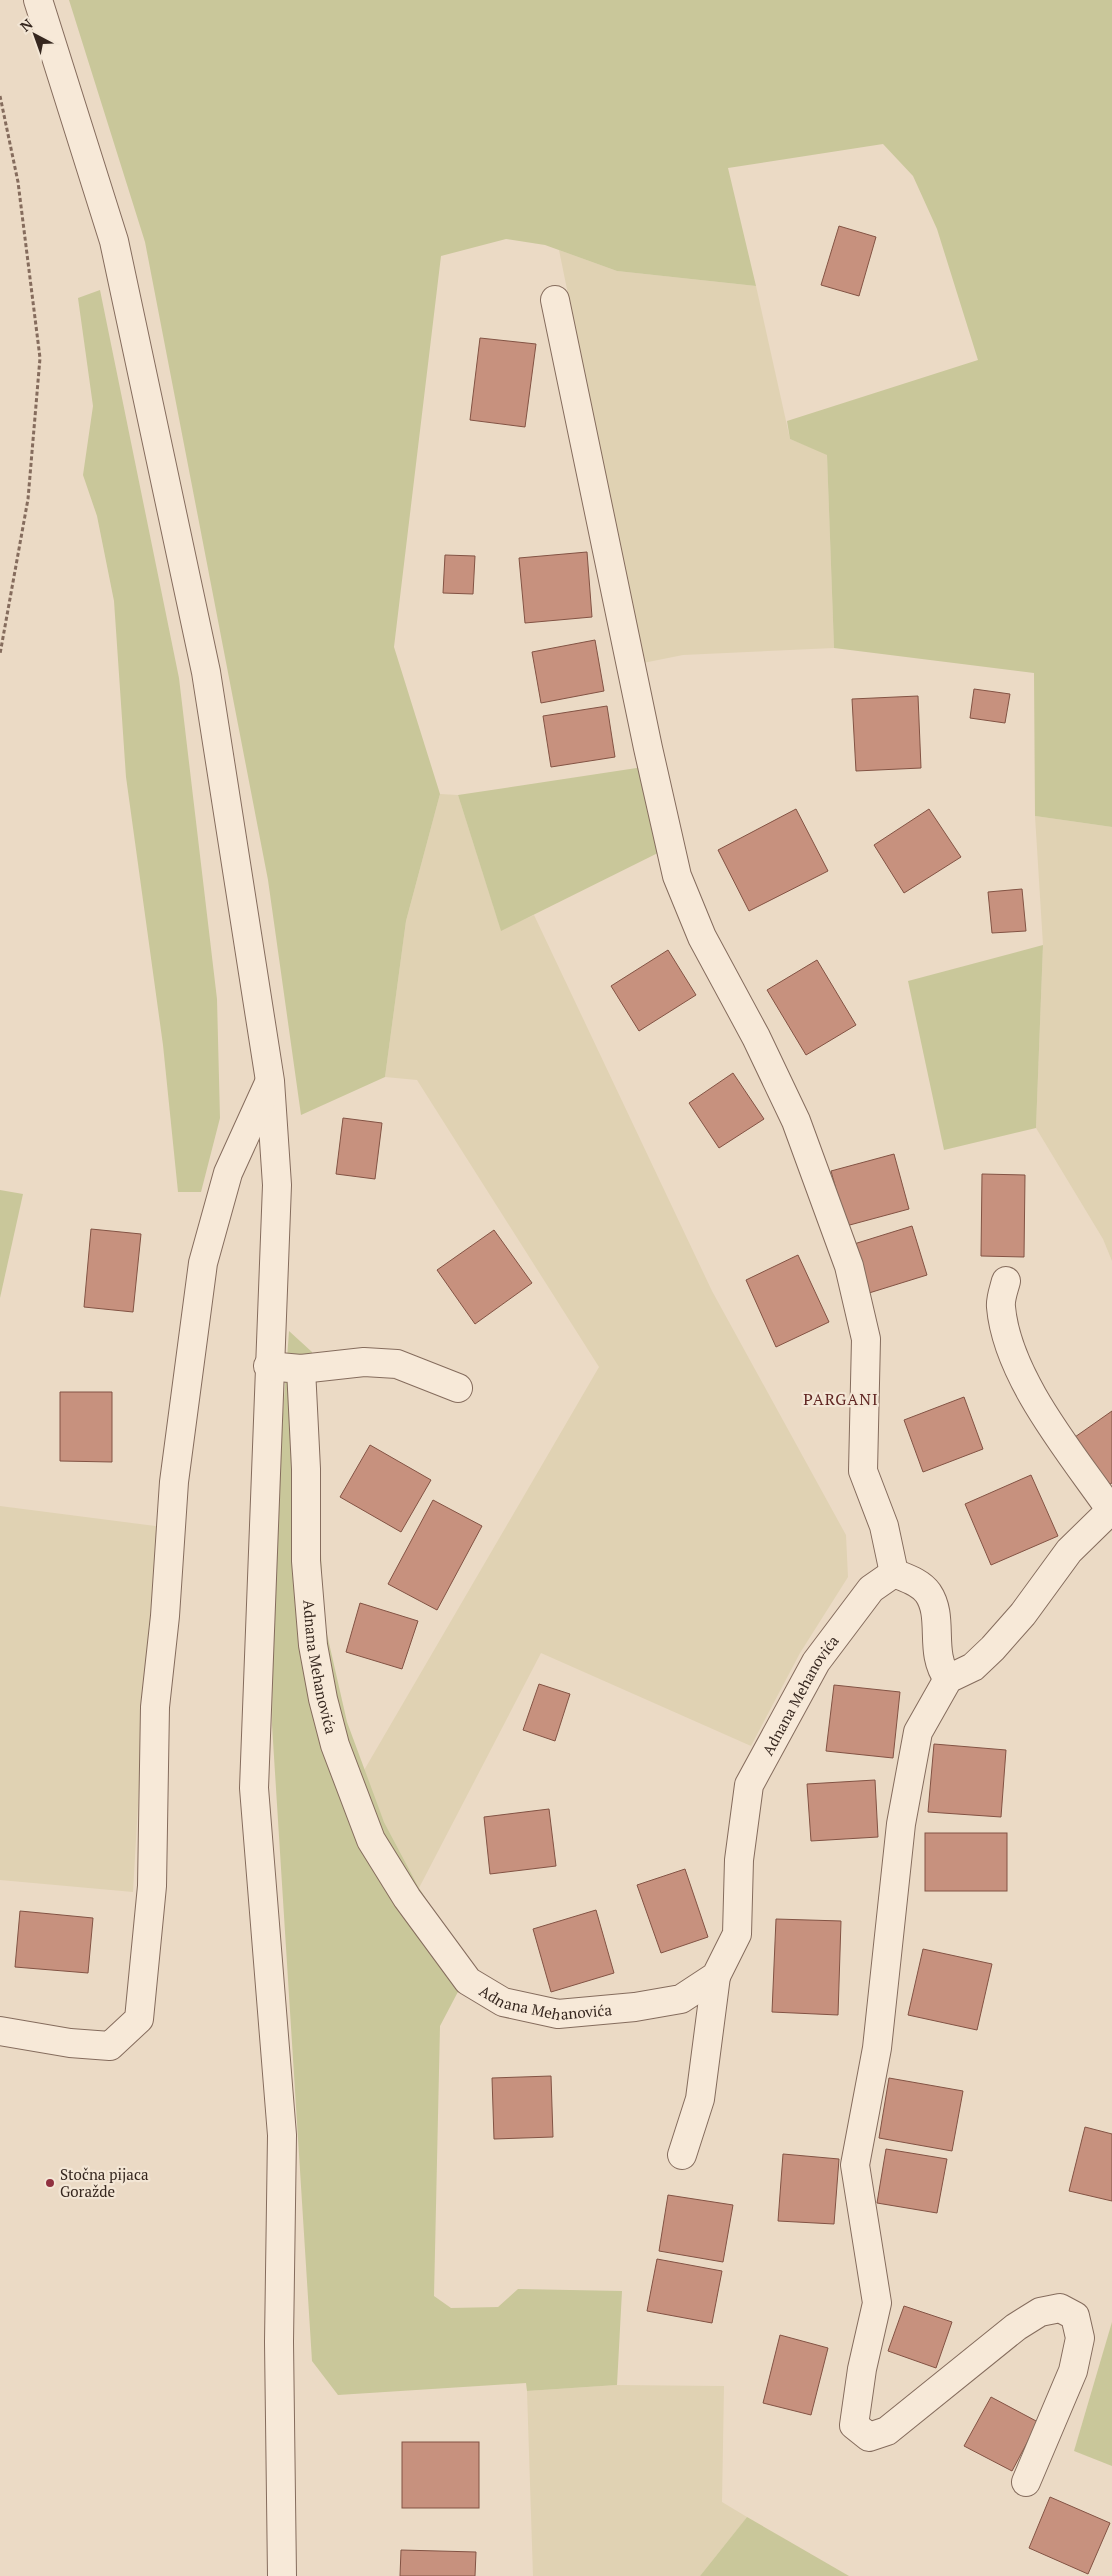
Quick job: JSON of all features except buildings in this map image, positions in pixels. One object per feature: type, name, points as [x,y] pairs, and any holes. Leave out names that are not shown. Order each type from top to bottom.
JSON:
[{"type":"street","points":[[38,0],[114,240],[206,672],[270,1081],[277,1185],[268,1366],[254,1788],[282,2136],[279,2342],[282,2576]]},
{"type":"street","points":[[556,300],[648,748],[677,876],[702,937],[756,1037],[796,1122],[848,1266],[866,1339],[864,1471],[884,1526],[894,1573],[917,1583],[928,1592],[933,1605],[937,1657],[941,1670],[948,1680]]},
{"type":"street","points":[[0,2031],[70,2043],[110,2046],[139,2019],[152,1886],[155,1707],[165,1616],[174,1482],[203,1263],[228,1173],[270,1081]]},
{"type":"street","points":[[1006,1281],[1001,1306],[1009,1346],[1037,1404],[1111,1509],[1069,1551],[1023,1614],[993,1648],[973,1667],[948,1680],[918,1732],[901,1824],[878,2048],[855,2165],[877,2302],[862,2370],[854,2425],[869,2437],[887,2431],[1016,2327],[1040,2312],[1060,2308],[1075,2316],[1080,2338],[1073,2371],[1026,2482]]},
{"type":"street","points":[[268,1366],[301,1369],[364,1362],[397,1364],[458,1388]]},
{"type":"street","name":"Adnana Mehanovića","points":[[301,1369],[306,1469],[306,1561],[313,1645],[323,1699],[335,1745],[371,1840],[408,1898],[468,1981],[503,2002],[558,2014],[635,2007],[681,1999],[716,1976],[737,1934],[739,1860],[749,1785],[816,1662],[871,1589],[894,1573]]},
{"type":"street","points":[[682,2155],[700,2099],[716,1976]]},
{"type":"path","points":[[0,96],[18,182],[40,358],[28,499],[0,654]]},
{"type":"shaded area","points":[[69,0],[1112,0],[1112,827],[1035,816],[1034,673],[834,648],[827,455],[790,439],[787,421],[978,360],[937,229],[913,176],[883,144],[728,168],[756,286],[617,271],[545,245],[506,239],[441,256],[394,647],[440,794],[406,921],[385,1077],[301,1115],[268,880],[145,242]]},
{"type":"shaded area","points":[[559,250],[617,271],[756,286],[790,439],[827,454],[834,648],[683,655],[643,663]]},
{"type":"shaded area","points":[[100,290],[179,678],[217,999],[220,1118],[201,1192],[178,1192],[163,1045],[126,777],[114,601],[97,516],[83,475],[93,406],[78,298]]},
{"type":"shaded area","points":[[663,764],[682,841],[501,931],[458,795]]},
{"type":"shaded area","points":[[440,794],[458,795],[501,930],[534,915],[712,1291],[846,1535],[848,1577],[800,1653],[751,1746],[541,1653],[419,1888],[384,1822],[363,1772],[599,1367],[417,1080],[385,1077],[406,921]]},
{"type":"shaded area","points":[[1035,816],[1112,827],[1112,1261],[1103,1239],[1036,1128],[1043,945]]},
{"type":"shaded area","points":[[1043,945],[1036,1128],[944,1150],[908,981]]},
{"type":"shaded area","points":[[0,1190],[23,1194],[0,1298]]},
{"type":"shaded area","points":[[289,1331],[312,1352],[324,1621],[347,1722],[384,1822],[419,1888],[471,1967],[440,2026],[434,2296],[451,2308],[498,2307],[518,2289],[622,2291],[617,2385],[527,2391],[526,2383],[338,2395],[312,2361],[272,1725],[274,1538]]},
{"type":"shaded area","points":[[0,1506],[163,1527],[143,1717],[133,1892],[0,1880]]},
{"type":"shaded area","points":[[1112,2322],[1112,2466],[1074,2451]]},
{"type":"shaded area","points":[[617,2385],[724,2386],[722,2502],[747,2517],[700,2576],[533,2576],[527,2391]]},
{"type":"shaded area","points":[[747,2517],[849,2576],[700,2576]]},
{"type":"place","name":"Stočna pijaca Goražde","points":[[50,2183]]},
{"type":"district","name":"PARGANI","points":[[841,1399]]}]
